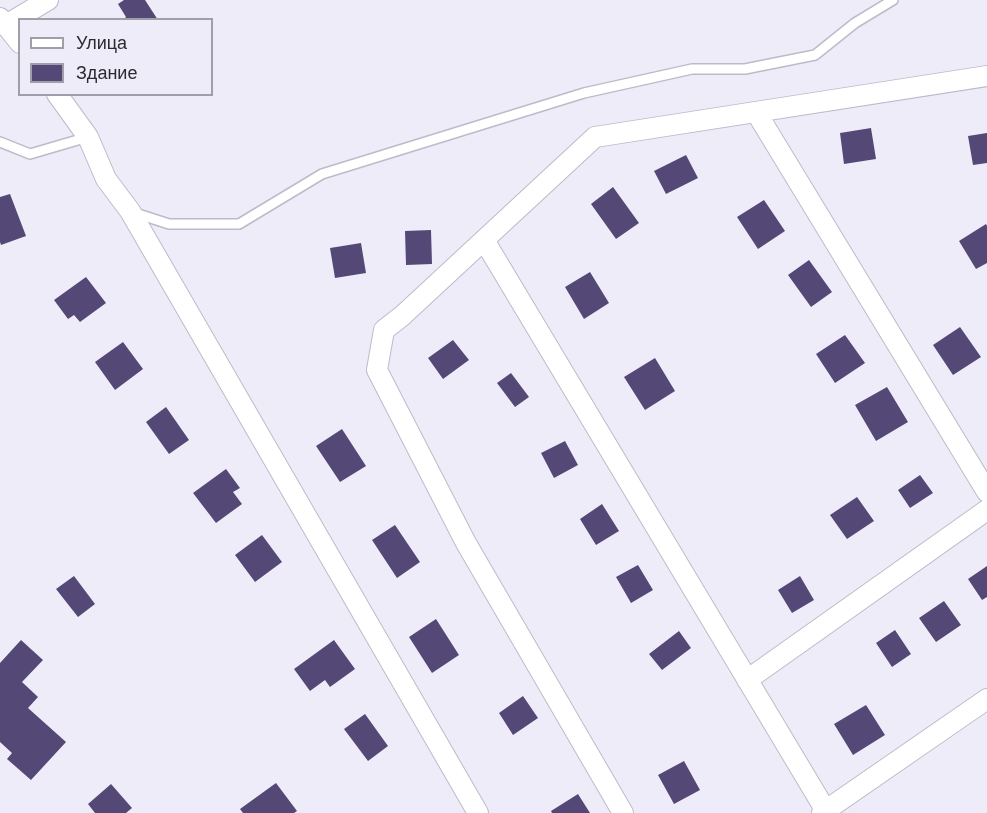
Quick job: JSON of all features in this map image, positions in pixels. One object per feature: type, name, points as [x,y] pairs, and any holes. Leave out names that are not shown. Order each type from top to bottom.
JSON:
[{"type":"street","points":[[18,40],[3,21],[48,0]]},
{"type":"street","points":[[623,813],[466,543],[377,370],[384,330],[402,316],[595,137],[987,76]]},
{"type":"street","points":[[58,96],[88,137],[106,179],[130,211],[478,813]]},
{"type":"street","points":[[756,112],[987,492]]},
{"type":"street","points":[[484,240],[824,812],[987,699]]},
{"type":"street","points":[[747,680],[987,510]]},
{"type":"lane","points":[[130,211],[169,224],[239,224],[322,174],[584,93],[692,69],[745,69],[815,55],[855,23],[893,0]]},
{"type":"lane","points":[[0,142],[30,153],[88,137]]},
{"type":"building","points":[[124,0],[145,0],[157,18],[125,18],[118,4]]},
{"type":"building","points":[[871,128],[876,159],[844,164],[840,133]]},
{"type":"building","points":[[987,133],[987,163],[973,165],[968,136]]},
{"type":"building","points":[[686,155],[698,178],[666,194],[654,171]]},
{"type":"building","points":[[613,187],[639,223],[616,239],[591,204]]},
{"type":"building","points":[[10,194],[26,236],[1,245],[0,197]]},
{"type":"building","points":[[764,200],[785,231],[758,249],[737,217]]},
{"type":"building","points":[[986,224],[987,263],[976,269],[959,241]]},
{"type":"building","points":[[431,230],[432,264],[406,265],[405,231]]},
{"type":"building","points":[[361,243],[366,273],[335,278],[330,248]]},
{"type":"building","points":[[809,260],[832,292],[811,307],[788,275]]},
{"type":"building","points":[[590,272],[609,303],[584,319],[565,287]]},
{"type":"building","points":[[86,277],[106,303],[80,322],[74,315],[68,319],[54,300]]},
{"type":"building","points":[[960,327],[981,357],[953,375],[933,345]]},
{"type":"building","points":[[845,335],[865,363],[835,383],[816,354]]},
{"type":"building","points":[[453,340],[469,360],[443,379],[428,358]]},
{"type":"building","points":[[123,342],[143,369],[115,390],[95,362]]},
{"type":"building","points":[[655,358],[675,391],[645,410],[624,377]]},
{"type":"building","points":[[511,373],[529,397],[515,407],[497,383]]},
{"type":"building","points":[[887,387],[908,422],[876,441],[855,405]]},
{"type":"building","points":[[166,407],[189,440],[169,454],[146,422]]},
{"type":"building","points":[[342,429],[366,466],[340,482],[316,446]]},
{"type":"building","points":[[565,441],[578,465],[554,478],[541,453]]},
{"type":"building","points":[[226,469],[240,488],[233,492],[242,504],[216,523],[193,493]]},
{"type":"building","points":[[920,475],[933,493],[910,508],[898,490]]},
{"type":"building","points":[[857,497],[874,521],[847,539],[830,515]]},
{"type":"building","points":[[602,504],[619,531],[596,545],[580,519]]},
{"type":"building","points":[[395,525],[420,562],[397,578],[372,540]]},
{"type":"building","points":[[262,535],[282,562],[255,582],[235,555]]},
{"type":"building","points":[[638,565],[653,590],[631,603],[616,577]]},
{"type":"building","points":[[987,566],[987,597],[982,600],[968,579]]},
{"type":"building","points":[[74,576],[95,604],[78,617],[56,589]]},
{"type":"building","points":[[800,576],[814,600],[792,613],[778,590]]},
{"type":"building","points":[[944,601],[961,625],[936,642],[919,618]]},
{"type":"building","points":[[436,619],[459,655],[432,673],[409,637]]},
{"type":"building","points":[[895,630],[911,654],[892,667],[876,643]]},
{"type":"building","points":[[679,631],[691,648],[662,670],[649,654]]},
{"type":"building","points":[[21,640],[43,660],[22,682],[38,697],[28,708],[66,742],[31,780],[7,759],[12,753],[0,742],[0,663]]},
{"type":"building","points":[[334,640],[355,669],[330,687],[325,680],[310,691],[294,669]]},
{"type":"building","points":[[523,696],[538,718],[513,735],[499,713]]},
{"type":"building","points":[[866,705],[885,735],[853,755],[834,724]]},
{"type":"building","points":[[365,714],[388,746],[368,761],[344,729]]},
{"type":"building","points":[[684,761],[700,790],[674,804],[658,775]]},
{"type":"building","points":[[276,783],[297,811],[294,813],[243,813],[240,809]]},
{"type":"building","points":[[111,784],[132,808],[126,813],[95,813],[88,804]]},
{"type":"building","points":[[578,794],[590,813],[552,813],[551,811]]}]
